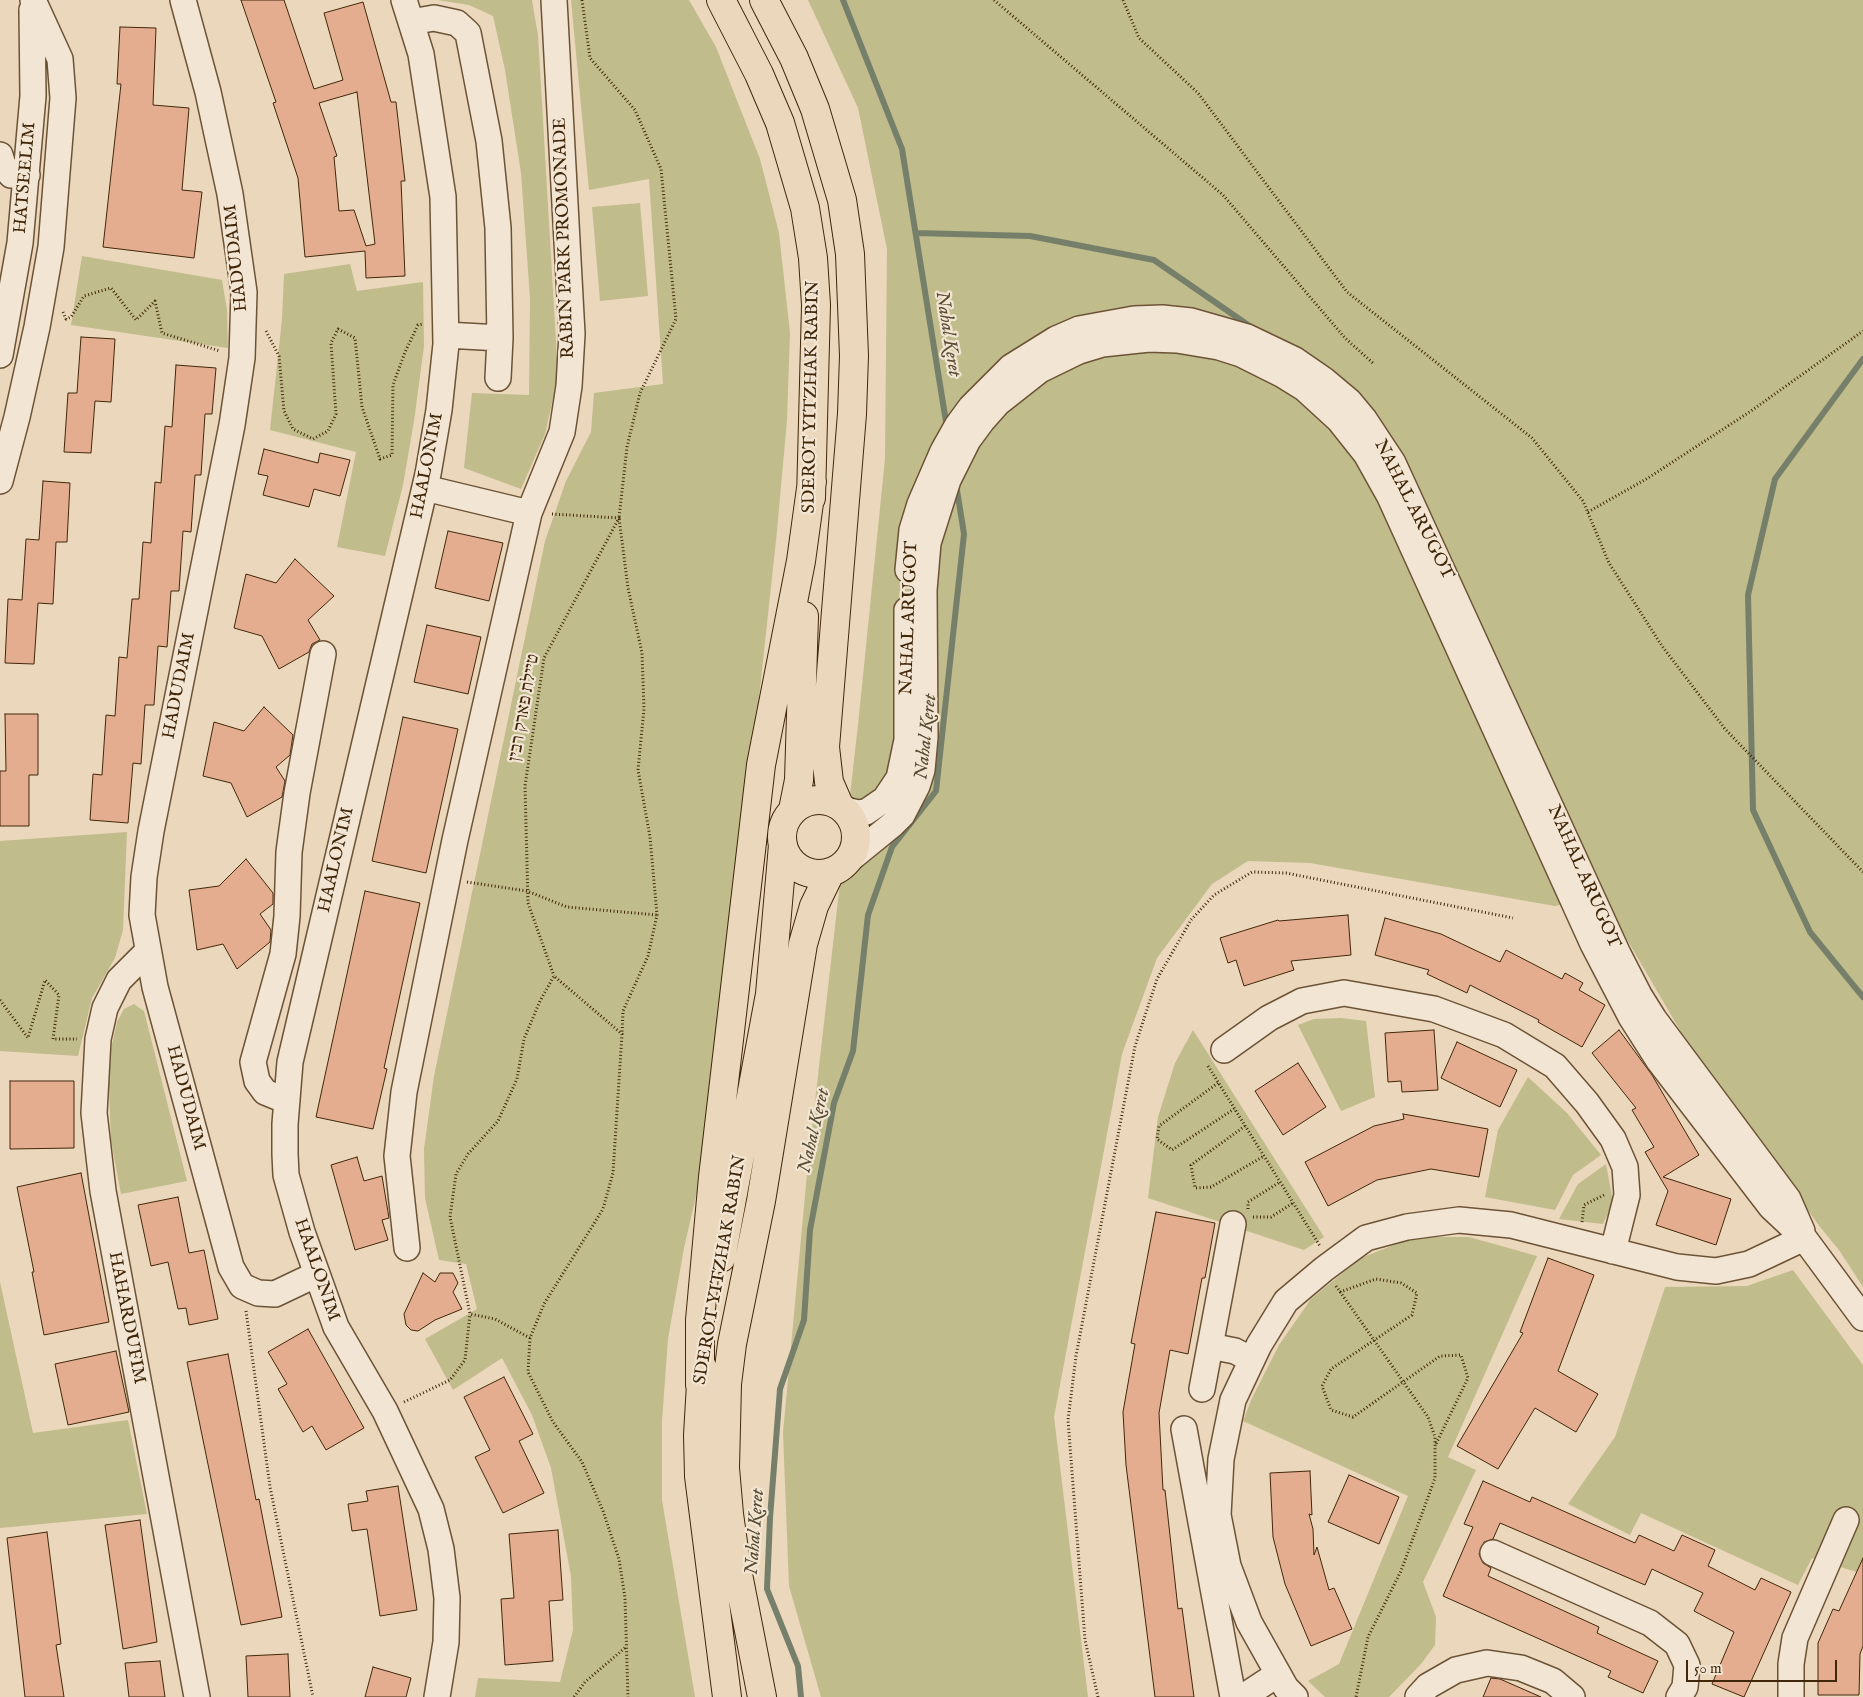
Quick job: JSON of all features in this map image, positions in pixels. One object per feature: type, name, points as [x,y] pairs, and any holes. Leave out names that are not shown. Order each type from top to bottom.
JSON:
[{"type":"main road","name":"SDEROT YITZHAK RABIN","points":[[721,0],[760,74],[780,122],[805,208],[813,258],[816,305],[812,481],[801,664],[799,780],[793,810]]},
{"type":"main road","name":"SDEROT YITZHAK RABIN","points":[[764,0],[794,58],[815,109],[842,200],[850,254],[854,356],[852,414],[825,747],[829,782],[842,807]]},
{"type":"main road","points":[[700,1385],[700,1320],[713,1177],[761,765],[799,569],[812,481]]},
{"type":"main road","points":[[815,799],[827,800],[842,807],[855,824],[857,836],[855,848],[840,866],[818,875],[795,866],[787,856],[783,845],[782,833],[786,821],[793,810],[803,803],[815,799]]},
{"type":"main road","name":"SDEROT YITZHAK RABIN","points":[[727,1697],[699,1476],[700,1385],[705,1344],[767,1013],[783,845]]},
{"type":"main road","name":"SDEROT YITZHAK RABIN","points":[[762,1697],[736,1564],[729,1514],[725,1458],[727,1384],[734,1335],[761,1202],[803,944],[814,906],[840,866]]},
{"type":"street","name":"HATSEELIM","points":[[0,355],[20,243],[33,96],[34,27],[32,0]]},
{"type":"street","points":[[0,480],[17,418],[37,327],[48,265],[63,98],[60,59],[32,0]]},
{"type":"street","name":"HADUDAIM","points":[[183,0],[208,92],[230,194],[244,292],[242,358],[232,424],[145,868],[142,915],[147,952],[230,1267],[242,1286]]},
{"type":"street","name":"RABIN PARK PROMONADE","points":[[407,1248],[396,1156],[404,1092],[447,880],[529,513],[562,432],[569,386],[572,334],[554,0]]},
{"type":"street","points":[[408,11],[457,23],[468,33],[476,65],[492,170],[498,228],[500,338],[498,378]]},
{"type":"street","name":"HAALONIM","points":[[408,11],[421,54],[443,197],[445,328],[439,410],[425,488],[290,1062],[287,1100],[286,1175],[336,1327],[385,1411],[431,1509],[441,1549],[447,1598],[446,1642],[437,1697]]},
{"type":"street","points":[[0,155],[3,165],[10,175],[26,175]]},
{"type":"street","name":"NAHAL ARUGOT","points":[[842,807],[858,814],[871,809],[885,799],[899,778],[907,740],[907,592],[912,530],[920,504],[935,468],[957,426],[971,407],[1011,367],[1056,339],[1079,329],[1134,319],[1162,318],[1191,321],[1247,337],[1296,360],[1324,380],[1348,401],[1380,440],[1410,497],[1618,954],[1639,995],[1654,1019],[1788,1200],[1804,1238]]},
{"type":"street","points":[[445,328],[500,338]]},
{"type":"street","name":"NAHAL ARUGOT","points":[[840,866],[902,815],[917,786],[922,770],[925,738],[924,590],[928,544],[948,480],[964,447],[982,421],[998,403],[1040,370],[1079,351],[1102,344],[1148,339],[1177,340],[1220,347],[1241,354],[1304,388],[1339,420],[1366,454],[1390,497],[1589,935],[1631,1017],[1659,1061],[1771,1207],[1804,1238],[1863,1318]]},
{"type":"street","points":[[425,488],[529,513]]},
{"type":"street","points":[[287,1100],[265,1092],[258,1081],[254,1062],[283,954],[290,842],[323,654]]},
{"type":"street","name":"HAHARDUFIM","points":[[147,952],[119,980],[105,1008],[98,1039],[94,1113],[102,1191],[197,1697]]},
{"type":"street","points":[[1224,1050],[1269,1018],[1302,1001],[1344,993],[1434,1008],[1504,1035],[1555,1066],[1587,1103],[1613,1139],[1625,1167],[1627,1195],[1613,1251]]},
{"type":"street","points":[[1295,1697],[1286,1688],[1246,1613],[1228,1566],[1218,1515],[1221,1459],[1232,1408],[1252,1360],[1286,1301],[1327,1266],[1366,1238],[1407,1227],[1459,1220],[1511,1225],[1677,1267],[1716,1271],[1749,1264],[1804,1238]]},
{"type":"street","points":[[1202,1389],[1233,1224]]},
{"type":"street","points":[[242,1286],[258,1293],[275,1294],[317,1274]]},
{"type":"street","points":[[1210,1346],[1235,1351],[1252,1360]]},
{"type":"street","points":[[1184,1429],[1233,1697]]},
{"type":"street","points":[[1791,1697],[1791,1664],[1795,1638],[1846,1520]]},
{"type":"street","points":[[1493,1553],[1650,1623],[1677,1644],[1687,1665],[1685,1687],[1679,1697]]},
{"type":"street","points":[[1418,1697],[1428,1686],[1456,1670],[1488,1663],[1520,1668],[1552,1681],[1572,1697]]},
{"type":"street","points":[[1243,1697],[1278,1674]]},
{"type":"path","points":[[582,0],[590,58],[635,110],[660,169],[676,319],[640,393],[627,447],[619,518],[628,588],[642,653],[644,709],[638,770],[650,837],[658,915],[648,956],[623,1011],[613,1172],[603,1209],[544,1304],[530,1338],[528,1372],[553,1422],[582,1462],[603,1511],[619,1559],[625,1598],[628,1697]]},
{"type":"path","points":[[994,0],[1223,195],[1345,338],[1374,364]]},
{"type":"path","points":[[1123,0],[1139,38],[1198,93],[1347,292],[1532,438],[1583,501],[1609,563],[1662,646],[1719,722],[1863,872]]},
{"type":"path","points":[[60,304],[66,319],[71,317],[84,296],[111,288],[136,320],[155,301],[162,333],[242,358]]},
{"type":"path","points":[[243,319],[266,331],[279,356],[284,411],[293,429],[313,439],[328,431],[336,414],[331,343],[338,329],[355,338],[362,407],[380,460],[392,455],[394,384],[405,352],[418,325],[445,328]]},
{"type":"path","points":[[1588,512],[1648,478],[1751,411],[1863,331]]},
{"type":"path","points":[[529,513],[619,518]]},
{"type":"path","name":"טיילת פארק רבין","points":[[554,976],[528,903],[525,786],[544,658],[619,518]]},
{"type":"path","points":[[1098,1697],[1085,1640],[1068,1420],[1076,1356],[1135,1046],[1157,979],[1191,920],[1214,894],[1252,872],[1286,873],[1512,918]]},
{"type":"path","points":[[447,880],[527,891],[567,907],[658,915]]},
{"type":"path","points":[[385,1411],[450,1380],[465,1360],[470,1314],[450,1217],[456,1174],[468,1154],[498,1121],[517,1079],[524,1039],[540,1001],[554,976],[622,1034]]},
{"type":"path","points":[[0,1000],[28,1038],[45,980],[59,996],[53,1039],[98,1039]]},
{"type":"path","points":[[1224,1050],[1208,1066],[1293,1203],[1340,1292],[1428,1417],[1435,1437],[1435,1478],[1401,1571],[1368,1637],[1356,1697]]},
{"type":"path","points":[[1218,1082],[1160,1126],[1157,1139],[1172,1150],[1234,1109]]},
{"type":"path","points":[[1245,1126],[1191,1165],[1195,1188],[1211,1187],[1264,1156]]},
{"type":"path","points":[[1280,1182],[1248,1202],[1249,1217],[1271,1217],[1293,1203]]},
{"type":"path","points":[[1578,1242],[1584,1205],[1626,1184]]},
{"type":"path","points":[[1340,1292],[1376,1279],[1401,1283],[1417,1293],[1412,1315],[1373,1339],[1331,1369],[1322,1386],[1331,1410],[1353,1417],[1440,1356],[1461,1355],[1468,1378],[1435,1446]]},
{"type":"path","points":[[242,1286],[270,1487],[312,1697]]},
{"type":"path","points":[[470,1314],[495,1319],[530,1338]]},
{"type":"path","points":[[574,1697],[585,1682],[626,1646]]},
{"type":"shaded area","points":[[438,0],[532,0],[538,35],[558,376],[545,434],[521,489],[464,468],[472,393],[529,395],[530,298],[521,173],[505,70],[493,16],[469,5]]},
{"type":"shaded area","points":[[571,0],[689,0],[716,47],[760,159],[779,233],[790,333],[787,420],[777,531],[724,1022],[708,1144],[684,1248],[668,1339],[662,1421],[662,1500],[695,1697],[475,1697],[478,1678],[560,1682],[573,1630],[571,1576],[551,1468],[532,1415],[502,1358],[453,1390],[425,1339],[477,1309],[466,1264],[439,1260],[425,1198],[424,1149],[434,1076],[545,541],[566,481],[591,432],[594,393],[663,384],[649,179],[589,190]]},
{"type":"shaded area","points":[[808,0],[1863,0],[1863,1287],[1839,1250],[1820,1227],[1688,1044],[1601,895],[1555,906],[1310,863],[1248,861],[1212,884],[1157,958],[1122,1054],[1054,1417],[1088,1697],[821,1697],[789,1586],[783,1433],[808,1163],[858,725],[885,459],[887,249],[858,108]]},
{"type":"shaded area","points":[[640,203],[648,296],[600,301],[592,207]]},
{"type":"shaded area","points":[[82,256],[222,280],[227,310],[228,348],[71,325]]},
{"type":"shaded area","points":[[350,264],[357,291],[423,282],[424,346],[414,421],[403,485],[385,556],[337,547],[356,452],[270,430],[282,319],[284,274]]},
{"type":"shaded area","points":[[127,832],[123,930],[115,958],[92,998],[78,1056],[0,1051],[0,841]]},
{"type":"shaded area","points":[[134,1004],[144,1011],[187,1181],[121,1194],[111,1141],[108,1063],[117,1022],[124,1009]]},
{"type":"shaded area","points":[[1341,1018],[1366,1021],[1375,1097],[1341,1111],[1298,1025],[1314,1019]]},
{"type":"shaded area","points":[[1193,1030],[1324,1237],[1304,1250],[1148,1198],[1158,1117],[1175,1063]]},
{"type":"shaded area","points":[[1528,1077],[1567,1113],[1601,1155],[1573,1175],[1555,1210],[1485,1197],[1498,1130]]},
{"type":"shaded area","points":[[1606,1164],[1613,1202],[1603,1224],[1559,1219],[1578,1184]]},
{"type":"shaded area","points":[[1414,1237],[1469,1237],[1537,1256],[1448,1457],[1476,1470],[1423,1582],[1436,1617],[1435,1645],[1421,1664],[1389,1697],[1325,1697],[1308,1681],[1339,1664],[1408,1496],[1243,1421],[1252,1398],[1279,1345],[1311,1299],[1361,1258]]},
{"type":"shaded area","points":[[1793,1270],[1863,1365],[1863,1574],[1812,1558],[1798,1585],[1641,1513],[1630,1535],[1568,1504],[1615,1437],[1665,1287],[1747,1286]]},
{"type":"shaded area","points":[[0,1282],[33,1433],[128,1420],[147,1514],[0,1528]]},
{"type":"building","points":[[241,0],[284,0],[314,89],[343,80],[324,13],[363,2],[391,102],[396,102],[405,181],[401,181],[405,276],[366,278],[365,251],[305,257],[298,178],[273,103],[276,102]],"holes":[[[357,92],[375,244],[366,246],[354,210],[339,211],[334,157],[337,156],[319,103]]]},
{"type":"building","points":[[120,27],[156,28],[153,105],[189,108],[182,190],[202,192],[194,258],[103,247],[121,84],[117,84]]},
{"type":"building","points":[[81,337],[115,339],[111,402],[95,401],[91,453],[64,452],[68,393],[77,393]]},
{"type":"building","points":[[176,365],[216,368],[212,414],[205,414],[201,475],[195,475],[191,532],[183,531],[179,591],[171,591],[167,647],[158,646],[154,705],[145,705],[141,764],[133,763],[128,823],[90,820],[93,774],[102,775],[106,715],[115,716],[119,657],[127,658],[132,599],[139,599],[143,542],[151,543],[155,482],[161,483],[165,426],[172,427]]},
{"type":"building","points":[[264,449],[318,463],[320,453],[350,460],[340,496],[314,489],[309,507],[263,495],[268,476],[258,474]]},
{"type":"building","points":[[43,481],[70,483],[67,542],[56,542],[53,604],[38,603],[34,664],[5,663],[8,599],[22,600],[26,539],[39,540]]},
{"type":"building","points":[[448,531],[503,543],[489,601],[435,588]]},
{"type":"building","points":[[295,559],[334,596],[308,620],[320,640],[312,644],[309,652],[279,669],[262,636],[234,628],[246,574],[276,583]]},
{"type":"building","points":[[427,625],[481,637],[468,694],[414,682]]},
{"type":"building","points":[[264,707],[293,735],[290,755],[276,767],[285,781],[282,797],[247,817],[231,783],[203,776],[214,722],[244,731]]},
{"type":"building","points":[[5,714],[38,714],[38,775],[29,775],[29,826],[0,826],[0,771],[6,771]]},
{"type":"building","points":[[403,717],[458,729],[426,873],[372,861]]},
{"type":"building","points":[[246,859],[273,893],[273,904],[260,914],[271,930],[270,942],[237,969],[223,944],[197,950],[189,890],[219,886]]},
{"type":"building","points":[[365,891],[420,903],[384,1068],[387,1069],[373,1129],[316,1117]]},
{"type":"building","points":[[1348,915],[1351,955],[1291,961],[1294,970],[1244,986],[1236,960],[1228,963],[1220,938],[1278,920]]},
{"type":"building","points":[[1385,918],[1441,934],[1500,962],[1506,950],[1562,979],[1565,973],[1583,983],[1579,990],[1605,1005],[1582,1047],[1538,1022],[1539,1020],[1470,985],[1467,993],[1427,974],[1429,970],[1375,955]]},
{"type":"building","points":[[1434,1030],[1438,1090],[1402,1092],[1401,1081],[1388,1082],[1385,1033]]},
{"type":"building","points":[[1619,1030],[1652,1075],[1699,1155],[1663,1177],[1731,1199],[1716,1245],[1656,1225],[1668,1191],[1645,1152],[1654,1147],[1632,1110],[1636,1108],[1592,1053]]},
{"type":"building","points":[[1457,1042],[1517,1070],[1500,1107],[1441,1078]]},
{"type":"building","points":[[1298,1063],[1326,1107],[1283,1135],[1255,1091]]},
{"type":"building","points":[[10,1081],[74,1081],[74,1148],[10,1149]]},
{"type":"building","points":[[1403,1114],[1488,1129],[1479,1177],[1431,1169],[1377,1180],[1328,1206],[1305,1162],[1374,1126],[1404,1119]]},
{"type":"building","points":[[357,1157],[364,1181],[382,1176],[389,1218],[382,1220],[388,1240],[355,1250],[331,1165]]},
{"type":"building","points":[[81,1173],[109,1322],[44,1335],[17,1187]]},
{"type":"building","points":[[178,1197],[189,1253],[204,1250],[218,1319],[189,1325],[186,1308],[178,1309],[168,1262],[151,1266],[138,1205]]},
{"type":"building","points":[[1156,1212],[1215,1223],[1205,1278],[1202,1278],[1188,1354],[1170,1350],[1159,1413],[1163,1490],[1165,1490],[1178,1609],[1182,1608],[1194,1697],[1155,1697],[1126,1465],[1123,1412],[1135,1344],[1131,1343]]},
{"type":"building","points":[[1548,1258],[1594,1275],[1558,1371],[1598,1394],[1576,1432],[1535,1408],[1498,1469],[1457,1446],[1523,1333],[1520,1332]]},
{"type":"building","points":[[423,1273],[435,1282],[440,1273],[453,1273],[458,1283],[453,1292],[462,1309],[435,1320],[418,1331],[411,1330],[406,1325],[404,1314]]},
{"type":"building","points":[[308,1329],[364,1428],[326,1450],[312,1426],[303,1432],[278,1389],[287,1384],[268,1352]]},
{"type":"building","points":[[116,1351],[129,1412],[68,1425],[55,1364]]},
{"type":"building","points":[[228,1354],[256,1500],[259,1499],[282,1617],[241,1625],[187,1362]]},
{"type":"building","points":[[504,1377],[533,1434],[519,1441],[544,1493],[503,1513],[475,1457],[490,1450],[464,1397]]},
{"type":"building","points":[[1310,1471],[1312,1515],[1309,1514],[1313,1529],[1314,1555],[1317,1547],[1329,1590],[1334,1588],[1352,1629],[1311,1646],[1285,1584],[1273,1537],[1270,1473]]},
{"type":"building","points":[[1349,1475],[1399,1497],[1379,1544],[1328,1522]]},
{"type":"building","points":[[1483,1481],[1530,1502],[1532,1497],[1635,1543],[1639,1535],[1674,1551],[1682,1535],[1715,1550],[1708,1566],[1755,1590],[1761,1578],[1791,1592],[1744,1697],[1712,1684],[1734,1632],[1694,1611],[1703,1593],[1652,1569],[1645,1585],[1500,1523],[1493,1539],[1484,1542],[1479,1554],[1483,1563],[1491,1568],[1488,1576],[1599,1627],[1597,1633],[1658,1661],[1643,1693],[1608,1677],[1611,1671],[1443,1596],[1473,1527],[1464,1524]]},
{"type":"building","points":[[398,1486],[417,1610],[380,1616],[367,1529],[352,1531],[348,1504],[368,1501],[366,1491]]},
{"type":"building","points":[[140,1520],[157,1642],[123,1649],[105,1525]]},
{"type":"building","points":[[558,1530],[563,1600],[549,1601],[553,1661],[505,1665],[501,1599],[514,1598],[509,1534]]},
{"type":"building","points":[[47,1532],[61,1644],[56,1645],[64,1697],[25,1697],[7,1538]]},
{"type":"building","points":[[1863,1558],[1863,1646],[1860,1654],[1859,1695],[1818,1695],[1818,1643],[1833,1609],[1839,1611]]},
{"type":"building","points":[[288,1654],[290,1697],[248,1697],[246,1656]]},
{"type":"building","points":[[160,1661],[165,1697],[129,1697],[125,1663]]},
{"type":"building","points":[[373,1667],[411,1678],[406,1697],[365,1697]]},
{"type":"building","points":[[1491,1678],[1500,1679],[1541,1697],[1483,1697]]},
{"type":"waterway","name":"Nahal Keret","points":[[843,0],[902,149],[947,428]]},
{"type":"waterway","points":[[916,233],[1030,236],[1154,260],[1251,327]]},
{"type":"waterway","points":[[1863,359],[1775,479],[1748,595],[1753,810],[1810,932],[1863,997]]},
{"type":"waterway","name":"Nahal Keret","points":[[801,1697],[798,1666],[767,1589],[770,1518],[780,1389],[804,1320],[810,1230],[834,1103],[853,1051],[868,915],[892,847],[936,791],[964,534],[956,484]]}]
